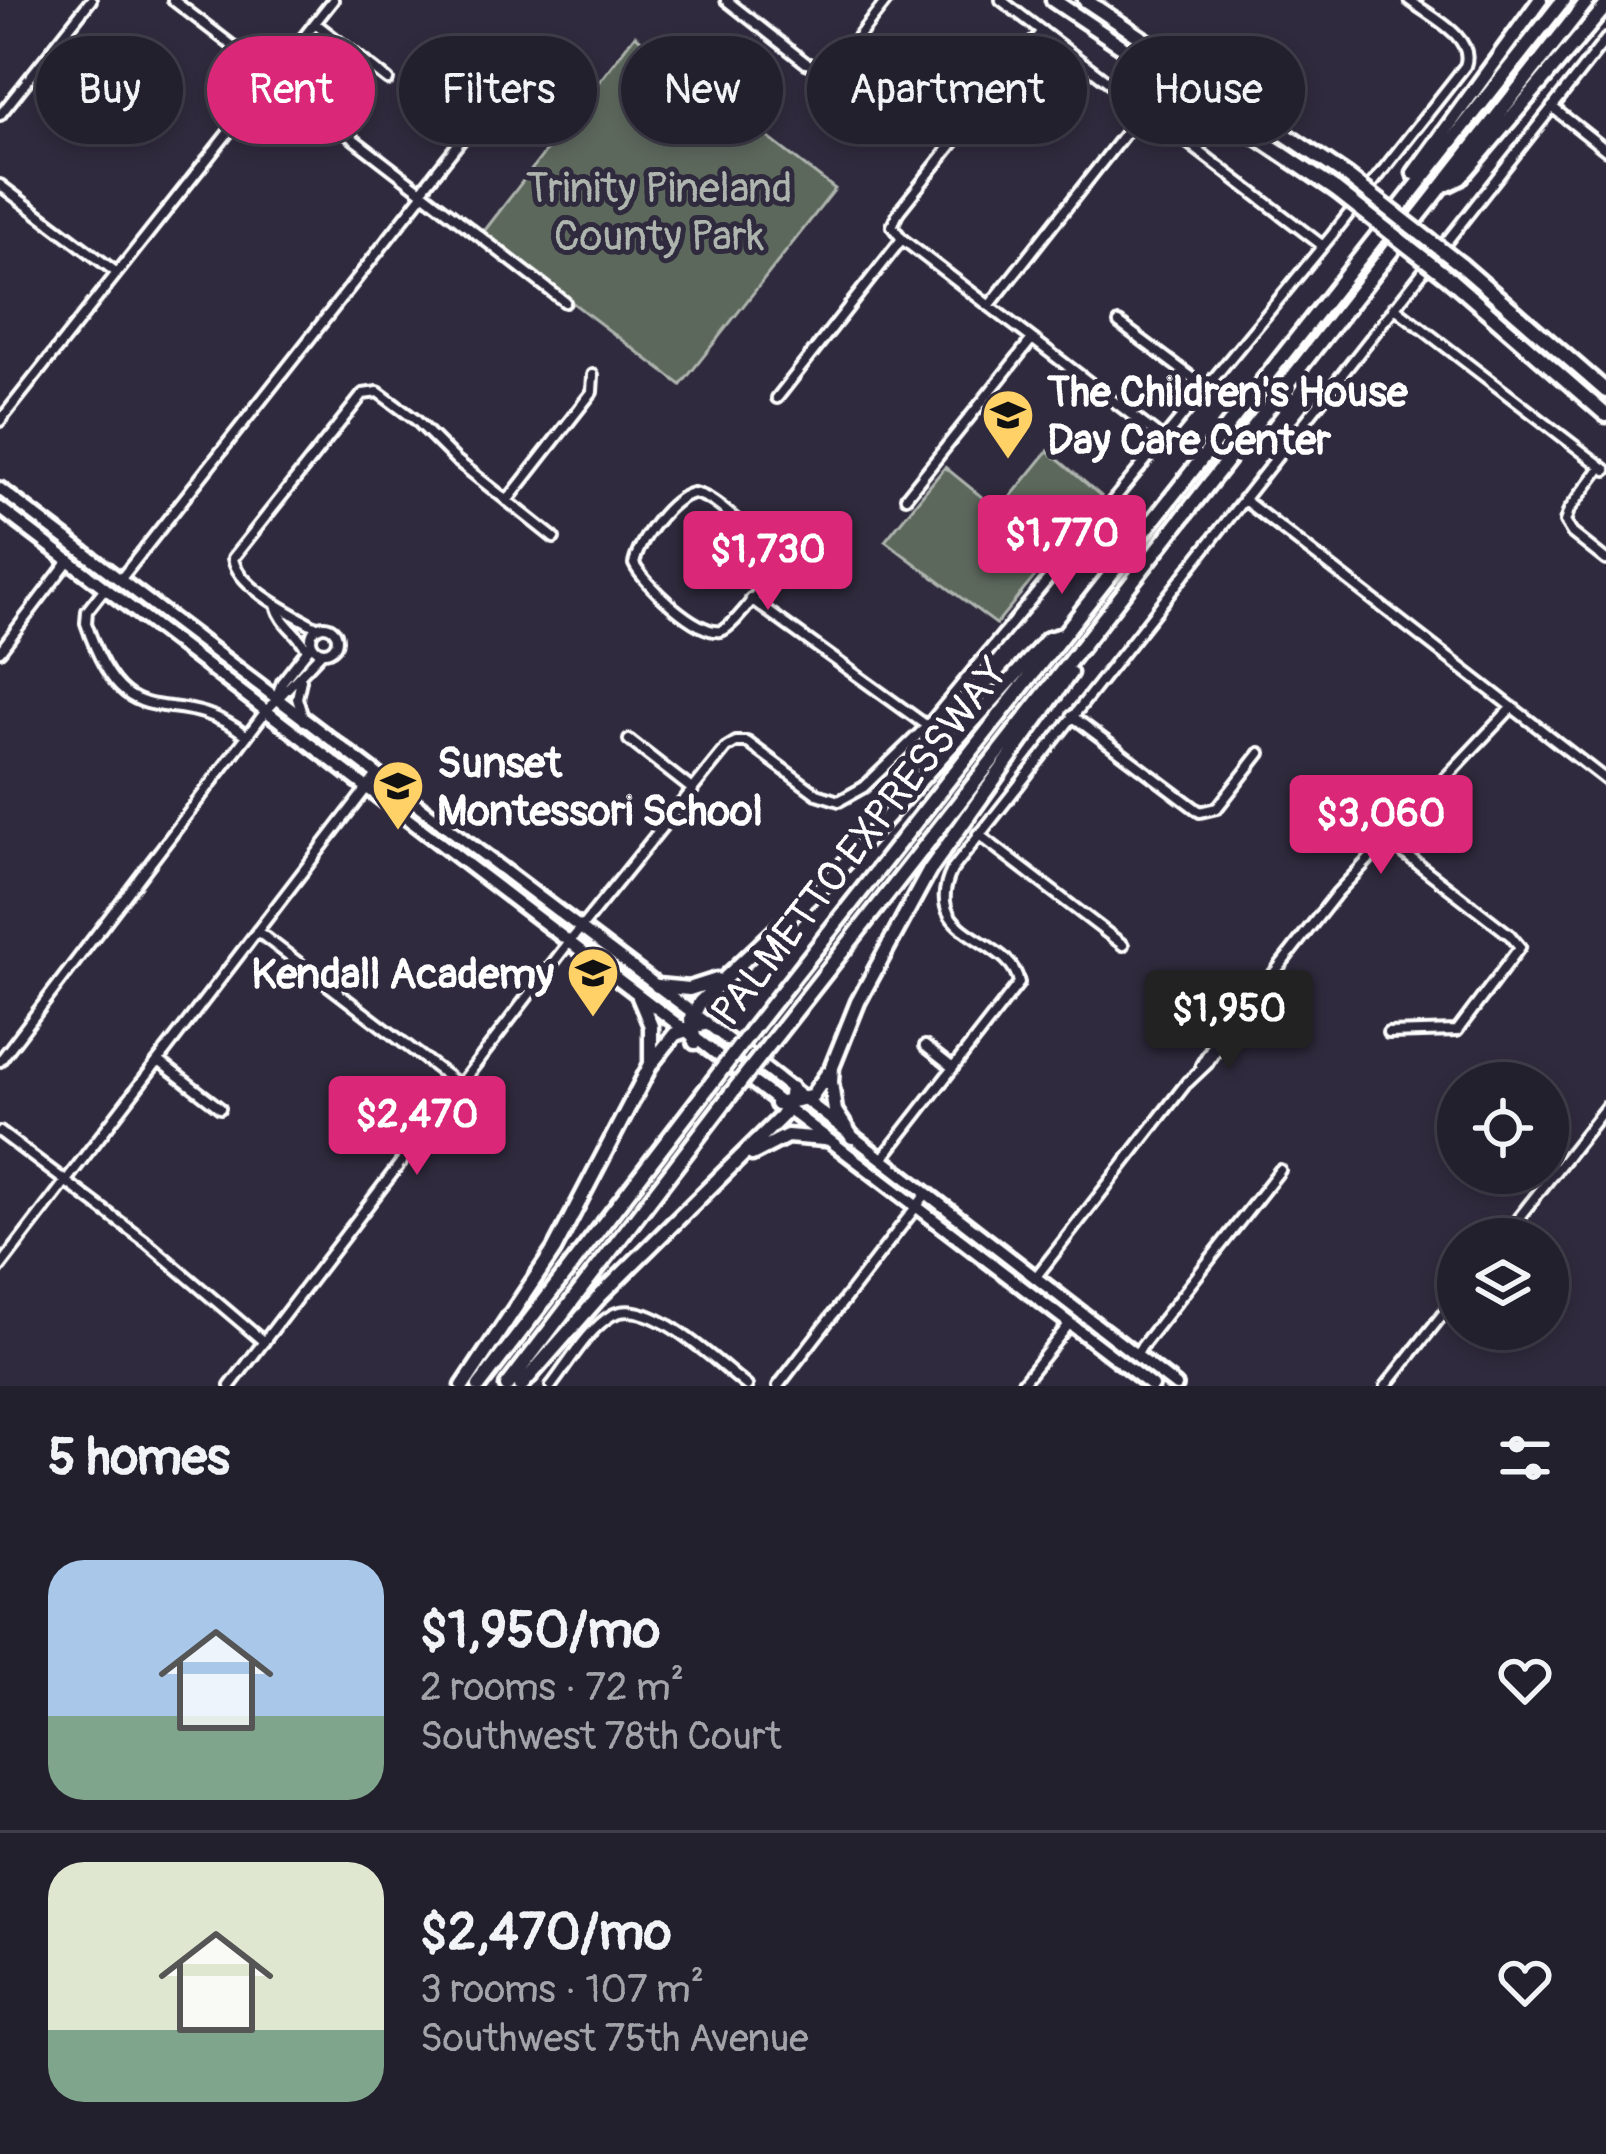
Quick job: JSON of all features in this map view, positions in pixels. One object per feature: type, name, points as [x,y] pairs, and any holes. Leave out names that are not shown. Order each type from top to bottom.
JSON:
[{"type":"highway","points":[[1053,0],[1336,190],[1450,279],[1606,416]]},
{"type":"highway","points":[[1085,0],[1347,176],[1461,265],[1606,391]]},
{"type":"highway","points":[[1391,214],[1397,195],[1540,0]]},
{"type":"highway","name":"PALMETTO EXPRESSWAY","points":[[479,1386],[751,1031],[1563,0]]},
{"type":"highway","name":"PALMETTO EXPRESSWAY","points":[[507,1386],[1588,0]]},
{"type":"highway","points":[[1441,188],[1460,178],[1606,6]]},
{"type":"highway","points":[[690,1028],[724,977],[836,873],[1048,639],[1063,635]]},
{"type":"highway","points":[[784,1106],[806,1101],[818,1091],[858,1002],[929,871],[1065,684],[1084,646]]},
{"type":"highway","points":[[657,986],[695,988],[724,977]]},
{"type":"highway","points":[[639,997],[652,1026],[651,1064]]},
{"type":"highway","points":[[464,1386],[554,1250],[651,1064],[669,1039],[706,1023]]},
{"type":"highway","points":[[832,1067],[833,1106],[852,1137]]},
{"type":"highway","points":[[520,1386],[599,1298],[741,1160],[784,1106],[791,1088]]},
{"type":"highway","points":[[741,1160],[781,1138],[824,1139]]},
{"type":"main road","points":[[0,490],[657,986],[690,1028]]},
{"type":"main road","points":[[0,508],[639,997],[690,1028],[824,1139],[1151,1386]]},
{"type":"main road","points":[[105,588],[132,589]]},
{"type":"main road","points":[[457,856],[466,844]]},
{"type":"main road","points":[[706,1023],[1176,1386]]},
{"type":"main road","points":[[870,1173],[881,1160]]},
{"type":"main road","points":[[1025,1289],[1035,1278]]},
{"type":"street","points":[[0,115],[91,0]]},
{"type":"street","points":[[173,0],[220,36]]},
{"type":"street","points":[[304,36],[333,0]]},
{"type":"street","points":[[726,0],[806,63],[825,69],[839,62],[887,0]]},
{"type":"street","points":[[1001,0],[1111,84]]},
{"type":"street","points":[[230,1386],[570,943],[729,746],[747,742],[818,794],[839,801],[864,787],[927,726],[1463,70],[1469,54],[1464,43],[1409,0]]},
{"type":"street","points":[[315,23],[388,80]]},
{"type":"street","points":[[1042,31],[892,226],[902,239],[1164,440]]},
{"type":"street","points":[[881,1160],[1014,991],[1019,978],[948,913],[947,879],[1606,39]]},
{"type":"street","points":[[1552,107],[1606,150]]},
{"type":"street","points":[[0,422],[218,144]]},
{"type":"street","points":[[360,144],[565,302]]},
{"type":"street","points":[[120,580],[460,144]]},
{"type":"street","points":[[989,306],[1116,144]]},
{"type":"street","points":[[1190,144],[1323,246]]},
{"type":"street","points":[[0,185],[117,273]]},
{"type":"street","points":[[777,398],[902,239]]},
{"type":"street","points":[[1394,307],[1604,468],[1568,512],[1566,525],[1606,560]]},
{"type":"street","points":[[1119,323],[1206,388]]},
{"type":"street","points":[[906,497],[1032,338]]},
{"type":"street","points":[[507,500],[592,392],[593,375]]},
{"type":"street","points":[[276,605],[282,622],[309,647],[333,650],[337,637],[330,627],[318,628],[276,605],[237,572],[235,554],[363,394],[378,392],[399,406],[554,538]]},
{"type":"street","points":[[686,494],[707,497],[772,552],[771,571],[752,599],[727,628],[710,631],[658,594],[634,566],[641,546],[686,494]]},
{"type":"street","points":[[1243,499],[1606,780]]},
{"type":"street","points":[[0,651],[69,560]]},
{"type":"street","points":[[105,588],[87,611],[86,623],[117,688],[136,701],[215,715],[247,736]]},
{"type":"street","points":[[752,599],[927,726]]},
{"type":"street","points":[[282,622],[291,611]]},
{"type":"street","points":[[276,699],[318,628]]},
{"type":"street","points":[[0,1061],[266,711],[322,652]]},
{"type":"street","points":[[304,673],[296,695],[304,721]]},
{"type":"street","points":[[1035,1278],[1218,1038],[1337,893],[1512,707]]},
{"type":"street","points":[[1072,716],[1189,807],[1209,812],[1220,805],[1260,754]]},
{"type":"street","points":[[629,740],[693,790]]},
{"type":"street","points":[[0,1267],[376,776]]},
{"type":"street","points":[[978,834],[1123,945]]},
{"type":"street","points":[[1387,840],[1520,947],[1457,1030],[1388,1033]]},
{"type":"street","points":[[257,931],[460,1086]]},
{"type":"street","points":[[925,1046],[953,1068]]},
{"type":"street","points":[[158,1061],[220,1108]]},
{"type":"street","points":[[1519,1218],[1606,1107]]},
{"type":"street","points":[[0,1132],[146,1241],[264,1342]]},
{"type":"street","points":[[1135,1355],[1280,1170]]},
{"type":"street","points":[[778,1386],[926,1194]]},
{"type":"street","points":[[551,1386],[596,1329],[616,1313],[638,1310],[657,1318],[747,1386]]},
{"type":"street","points":[[1386,1386],[1437,1322]]},
{"type":"street","points":[[1020,1386],[1070,1323]]},
{"type":"green space","name":"Trinity Pineland County Park","points":[[621,53],[621,144],[777,144],[835,189],[681,385],[482,234],[551,144],[597,144],[597,84]]},
{"type":"green space","points":[[1048,451],[1101,496],[996,624],[885,541],[945,467],[999,511]]},
{"type":"place","name":"The Children's House Day Care Center","points":[[1008,461]]},
{"type":"place","name":"Sunset Montessori School","points":[[398,832]]},
{"type":"place","name":"Kendall Academy","points":[[593,1019]]}]
